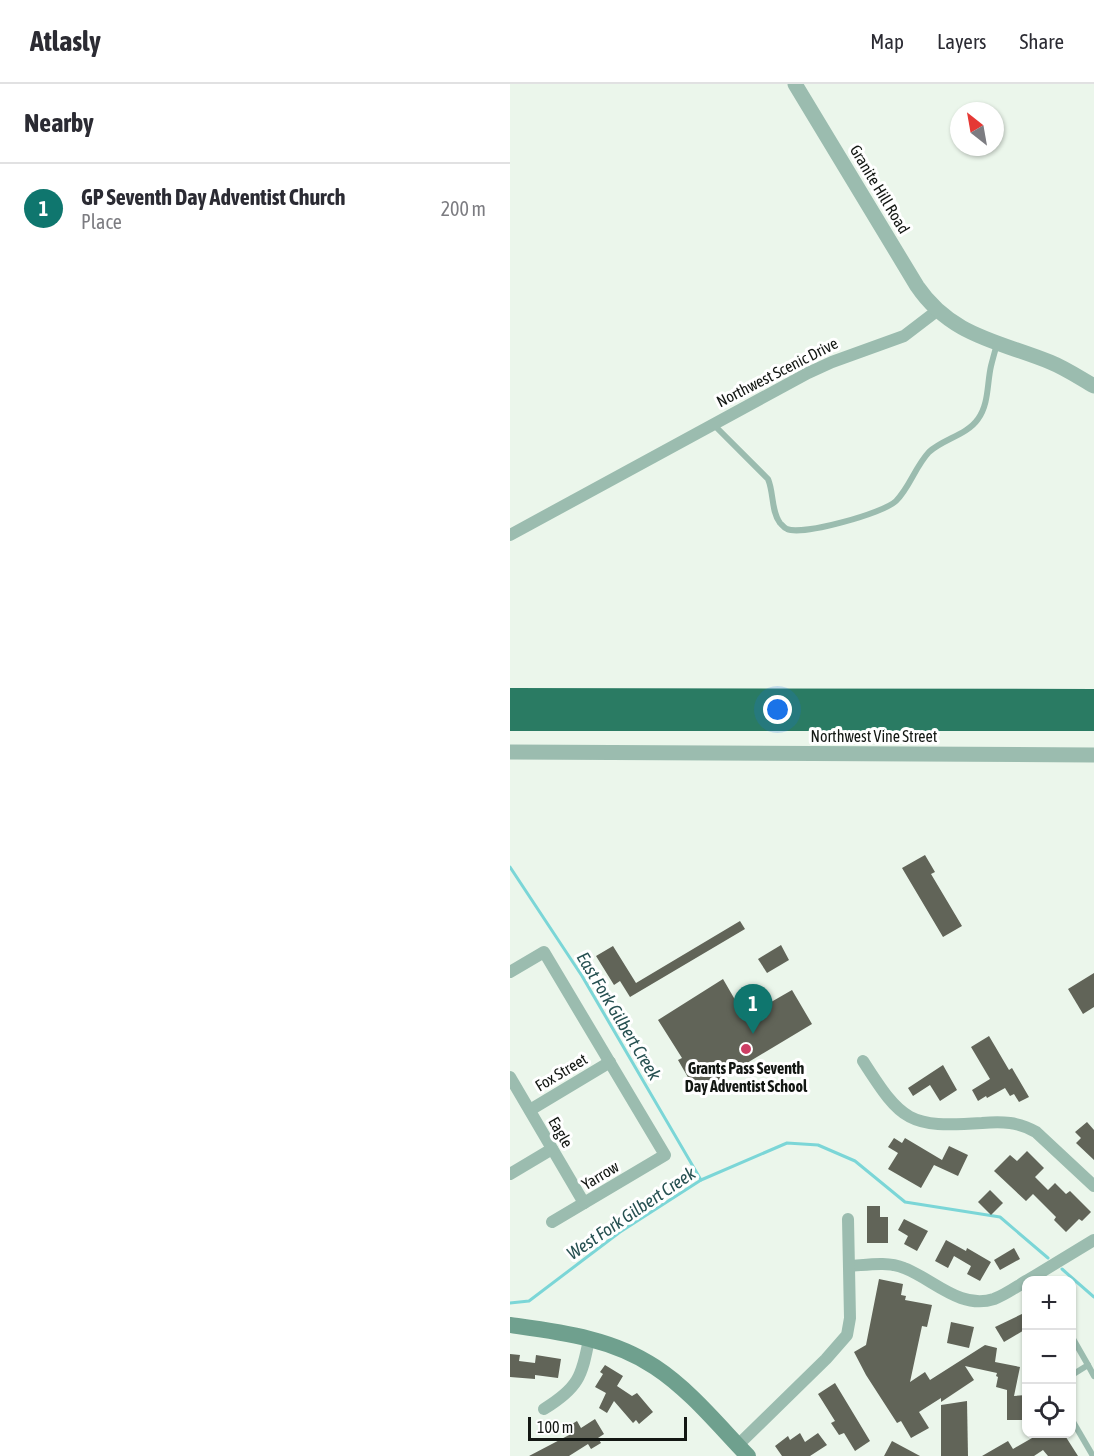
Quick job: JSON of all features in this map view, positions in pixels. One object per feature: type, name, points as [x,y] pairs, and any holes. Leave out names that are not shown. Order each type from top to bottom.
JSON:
[{"type":"highway","points":[[510,699],[1094,700]]},
{"type":"highway","points":[[510,720],[1094,720]]},
{"type":"main road","points":[[510,1325],[589,1339],[633,1354],[664,1373],[743,1451]]},
{"type":"street","name":"Granite Hill Road","points":[[795,84],[917,286],[938,310]]},
{"type":"street","points":[[938,310],[964,330],[1053,363],[1094,386]]},
{"type":"street","name":"Northwest Scenic Drive","points":[[510,535],[832,362],[904,336],[938,310]]},
{"type":"street","name":"Northwest Vine Street","points":[[510,752],[1094,755]]},
{"type":"street","points":[[510,972],[544,952],[610,1062]]},
{"type":"street","points":[[863,1061],[884,1094],[906,1116],[931,1125],[996,1121],[1024,1125],[1036,1132],[1094,1186]]},
{"type":"street","name":"Fox Street","points":[[530,1110],[610,1062]]},
{"type":"street","name":"Yarrow","points":[[552,1222],[665,1155],[610,1062]]},
{"type":"street","name":"Eagle","points":[[510,1077],[584,1203]]},
{"type":"street","points":[[510,1174],[552,1149]]},
{"type":"street","points":[[743,1451],[847,1335],[850,1325],[848,1219]]},
{"type":"street","points":[[1038,1276],[1094,1240]]},
{"type":"street","points":[[849,1266],[879,1264],[904,1268],[960,1298],[973,1301],[996,1298],[1022,1285]]},
{"type":"street","points":[[544,1408],[563,1397],[576,1383],[581,1374],[589,1339]]},
{"type":"lane","points":[[713,424],[768,479],[773,490],[774,509],[779,522],[786,529],[818,528],[859,518],[889,507],[897,500],[932,449],[972,426],[979,419],[986,399],[991,365],[998,343]]},
{"type":"lane","points":[[1076,1346],[1094,1376]]},
{"type":"lane","points":[[1076,1372],[1088,1365]]},
{"type":"lane","points":[[1076,1428],[1093,1456]]},
{"type":"building","points":[[925,855],[935,872],[931,874],[962,926],[943,937],[902,868]]},
{"type":"building","points":[[740,921],[745,929],[630,997],[620,981],[614,985],[596,956],[613,946],[636,983]]},
{"type":"building","points":[[781,945],[789,960],[767,973],[758,959]]},
{"type":"building","points":[[1094,973],[1094,1007],[1083,1014],[1068,989]]},
{"type":"building","points":[[723,979],[745,1017],[792,990],[812,1024],[697,1093],[678,1060],[682,1058],[658,1020]]},
{"type":"building","points":[[989,1036],[1009,1070],[1012,1068],[1029,1097],[1019,1102],[1014,1094],[1010,1096],[1005,1088],[978,1101],[972,1090],[990,1079],[971,1047]]},
{"type":"building","points":[[943,1065],[957,1090],[940,1101],[930,1085],[913,1096],[908,1088]]},
{"type":"building","points":[[1087,1122],[1094,1130],[1094,1160],[1076,1143],[1081,1138],[1075,1132]]},
{"type":"building","points":[[894,1138],[902,1143],[905,1138],[942,1160],[949,1146],[968,1155],[958,1176],[934,1165],[921,1188],[888,1169],[898,1153],[888,1147]]},
{"type":"building","points":[[1027,1151],[1044,1168],[1035,1177],[1048,1190],[1055,1183],[1066,1194],[1070,1191],[1091,1212],[1082,1221],[1079,1219],[1066,1232],[1054,1220],[1056,1217],[1033,1194],[1026,1201],[994,1171],[1010,1155],[1017,1161]]},
{"type":"building","points":[[990,1190],[1003,1203],[991,1215],[978,1202]]},
{"type":"building","points":[[867,1206],[880,1206],[880,1217],[888,1217],[888,1243],[867,1243]]},
{"type":"building","points":[[904,1219],[928,1231],[917,1251],[904,1244],[908,1236],[898,1230]]},
{"type":"building","points":[[946,1240],[966,1251],[967,1248],[991,1262],[980,1281],[967,1274],[971,1266],[954,1256],[948,1268],[935,1261]]},
{"type":"building","points":[[1014,1248],[1020,1259],[1000,1270],[994,1260]]},
{"type":"building","points":[[879,1279],[903,1284],[901,1295],[906,1296],[905,1300],[932,1305],[927,1327],[922,1326],[910,1382],[925,1372],[930,1380],[985,1345],[997,1348],[995,1362],[1020,1367],[1014,1396],[1022,1395],[1022,1420],[1007,1420],[1007,1390],[996,1387],[997,1373],[965,1366],[974,1380],[941,1402],[941,1398],[919,1412],[929,1428],[911,1438],[901,1421],[897,1423],[854,1352],[866,1345]]},
{"type":"building","points":[[1022,1314],[1022,1331],[1004,1342],[995,1327]]},
{"type":"building","points":[[951,1322],[974,1327],[969,1348],[947,1343]]},
{"type":"building","points":[[510,1354],[520,1355],[519,1361],[535,1363],[536,1355],[561,1359],[558,1378],[535,1375],[535,1379],[510,1377]]},
{"type":"building","points":[[605,1365],[623,1376],[617,1386],[632,1396],[637,1393],[653,1412],[639,1424],[636,1420],[633,1423],[614,1401],[607,1413],[599,1408],[606,1393],[595,1387],[603,1374],[600,1372]]},
{"type":"building","points":[[835,1383],[870,1441],[855,1451],[844,1433],[839,1435],[831,1423],[835,1421],[818,1394]]},
{"type":"building","points":[[967,1401],[968,1456],[941,1456],[941,1405]]},
{"type":"building","points":[[595,1419],[604,1434],[598,1438],[601,1443],[591,1449],[588,1444],[569,1456],[529,1456],[571,1434],[567,1427],[577,1421],[581,1428]]},
{"type":"building","points":[[800,1433],[805,1442],[818,1433],[827,1445],[810,1456],[782,1456],[775,1446],[788,1436],[790,1440]]},
{"type":"building","points":[[1032,1438],[1067,1438],[1078,1456],[1048,1456],[1043,1450],[1034,1456],[982,1456],[1008,1441],[1013,1449]]},
{"type":"building","points":[[892,1441],[920,1456],[884,1456]]},
{"type":"waterway","name":"East Fork Gilbert Creek","points":[[510,867],[582,976],[701,1180]]},
{"type":"waterway","name":"West Fork Gilbert Creek","points":[[510,1303],[529,1301],[620,1232],[701,1180],[787,1143],[818,1145],[855,1161],[905,1202],[1000,1217],[1048,1258]]},
{"type":"waterway","points":[[1062,1269],[1094,1297]]},
{"type":"place","name":"GP Seventh Day Adventist Church","points":[[753,1034]]},
{"type":"place","name":"Grants Pass Seventh Day Adventist School","points":[[746,1049]]}]
